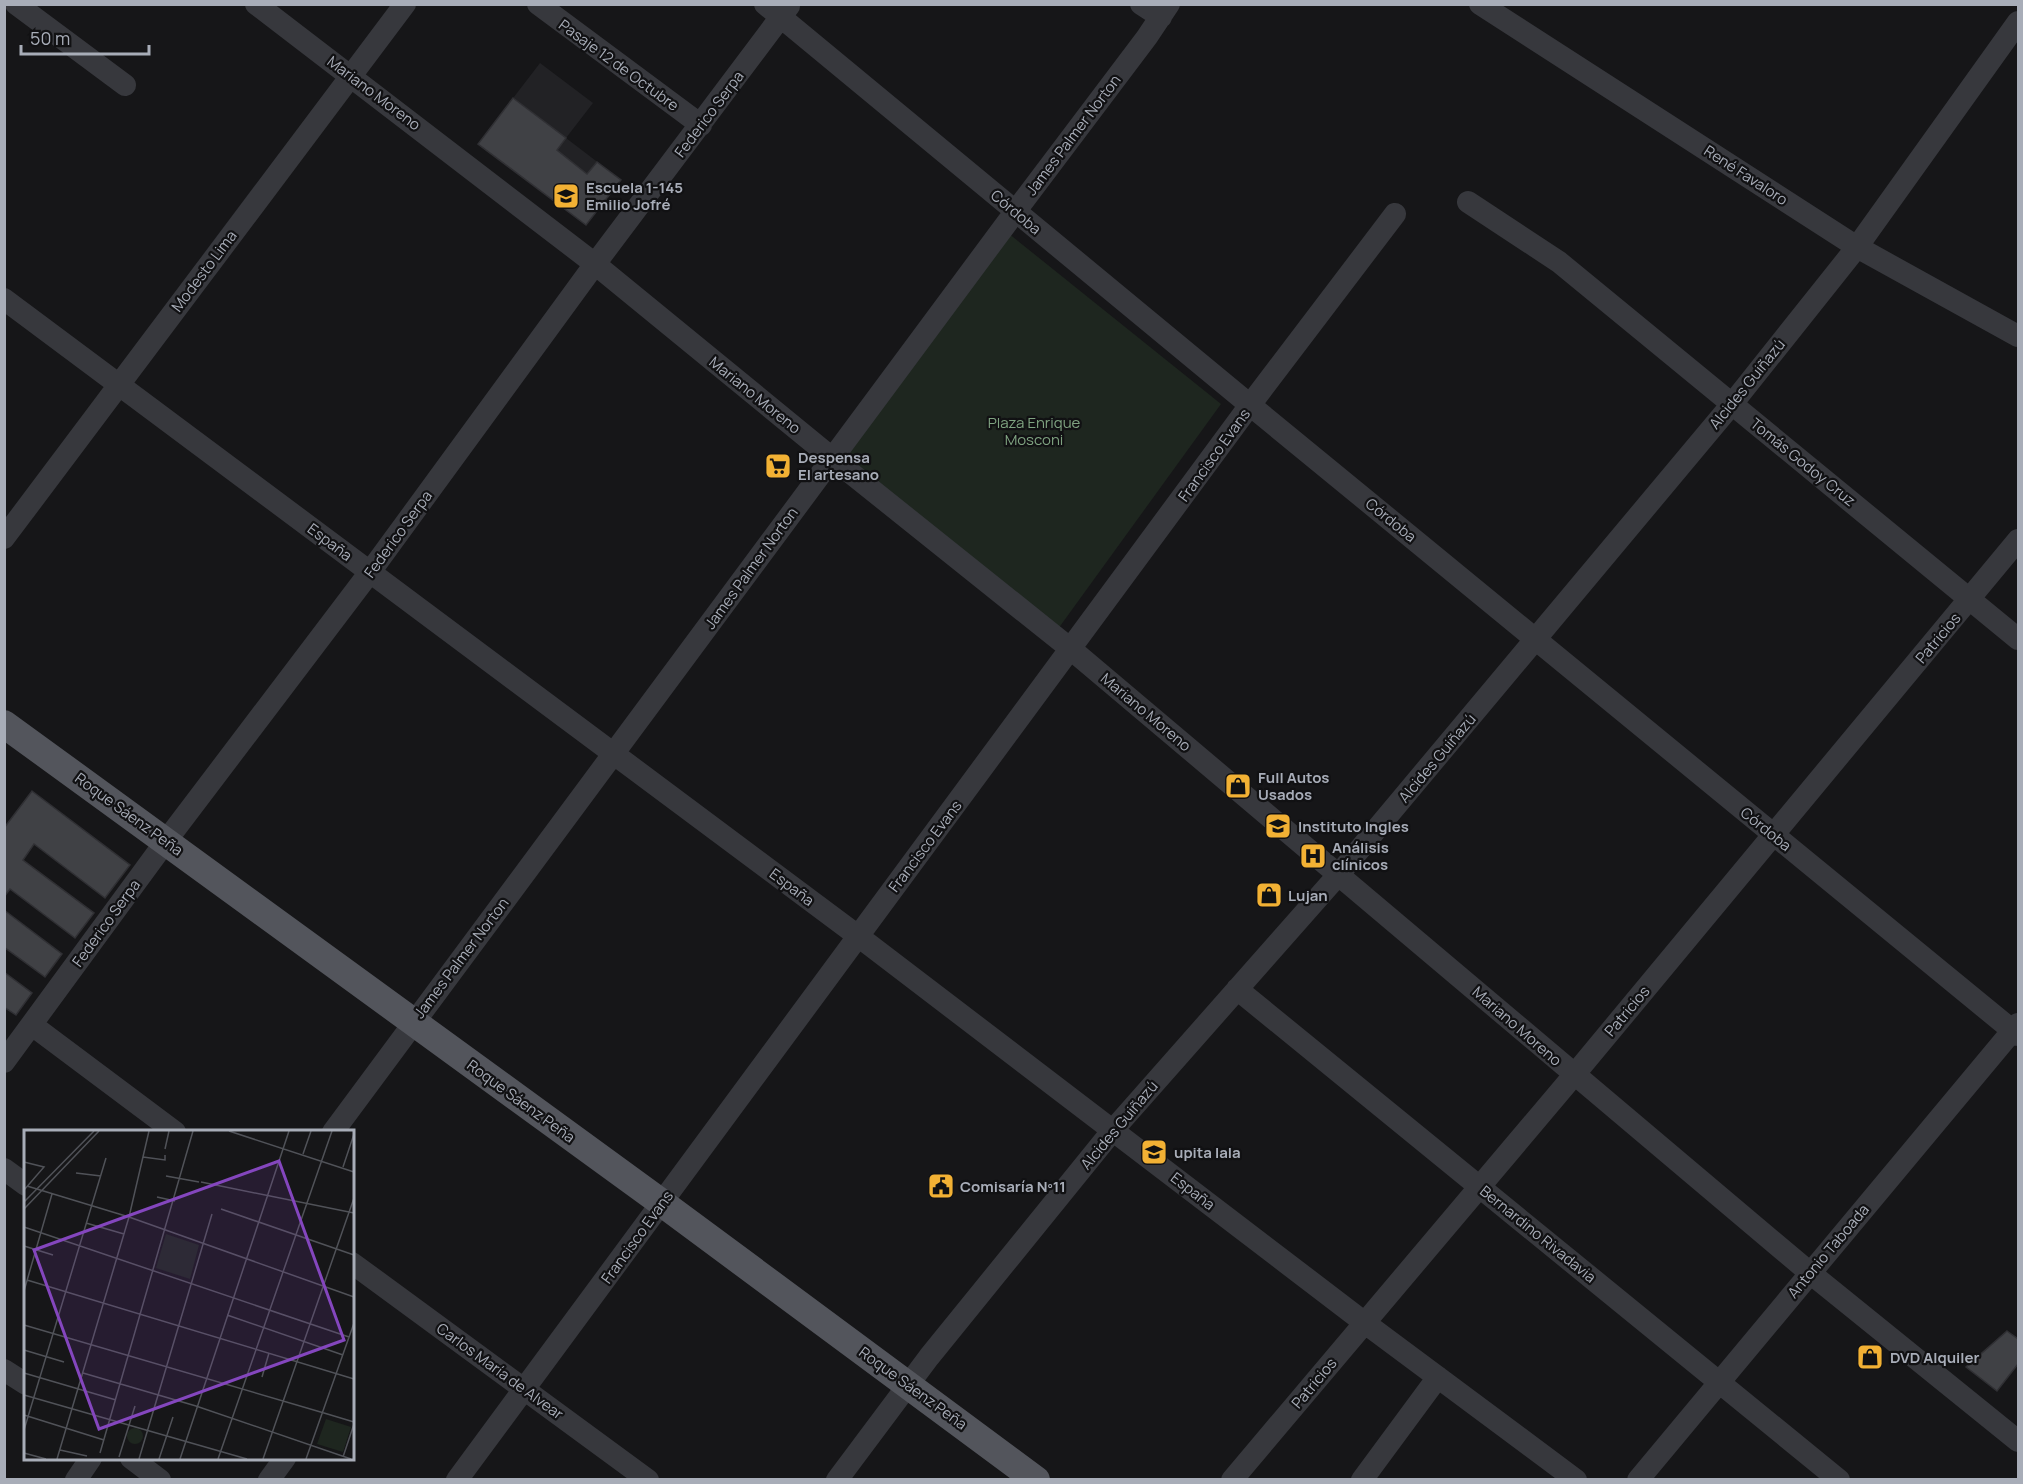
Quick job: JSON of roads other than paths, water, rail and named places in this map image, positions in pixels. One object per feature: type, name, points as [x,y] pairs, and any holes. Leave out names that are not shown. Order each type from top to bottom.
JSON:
[{"type":"main road","name":"Roque Sáenz Peña","points":[[4,724],[662,1203],[1036,1479]]},
{"type":"street","points":[[4,18],[15,4],[125,85]]},
{"type":"street","name":"Mariano Moreno","points":[[256,4],[595,264],[1072,650],[1809,1272],[2019,1441]]},
{"type":"street","name":"Modesto Lima","points":[[4,538],[405,4]]},
{"type":"street","name":"Pasaje 12 de Octubre","points":[[538,4],[701,125]]},
{"type":"street","points":[[1141,4],[1165,11]]},
{"type":"street","name":"René Favaloro","points":[[1480,4],[1857,247],[2019,336]]},
{"type":"street","name":"Federico Serpa","points":[[4,1062],[166,841],[370,572],[595,264],[701,125],[779,9]]},
{"type":"street","name":"Córdoba","points":[[779,9],[1015,212],[1774,836],[2017,1030]]},
{"type":"street","name":"James Palmer Norton","points":[[334,1130],[1165,11]]},
{"type":"street","name":"Alcides Guiñazú","points":[[837,1479],[908,1385],[1113,1130],[1339,874],[1732,404],[1857,247],[2019,22]]},
{"type":"street","name":"Tomás Godoy Cruz","points":[[1468,202],[1559,262],[2019,639]]},
{"type":"street","name":"Francisco Evans","points":[[457,1479],[1072,650],[1250,405],[1395,214]]},
{"type":"street","name":"España","points":[[4,299],[858,936],[1365,1323],[1576,1479]]},
{"type":"street","name":"Patricios","points":[[1232,1479],[1574,1075],[2019,540]]},
{"type":"street","name":"Bernardino Rivadavia","points":[[1237,989],[1839,1479]]},
{"type":"street","points":[[32,1025],[174,1130]]},
{"type":"street","name":"Antonio Taboada","points":[[1638,1479],[1809,1272],[2017,1030]]},
{"type":"street","points":[[4,1169],[24,1184]]},
{"type":"street","name":"Carlos María de Alvear","points":[[354,1264],[648,1479]]},
{"type":"street","points":[[4,1370],[24,1383]]},
{"type":"street","points":[[1362,1479],[1438,1377]]},
{"type":"street","points":[[76,1479],[90,1460]]},
{"type":"street","points":[[133,1460],[160,1479]]},
{"type":"street","points":[[268,1479],[283,1460]]},
{"type":"place","name":"Escuela 1-145 Emilio Jofré","points":[[566,196]]},
{"type":"place","name":"Despensa El artesano","points":[[778,466]]},
{"type":"place","name":"Full Autos Usados","points":[[1238,786]]},
{"type":"place","name":"Instituto Ingles","points":[[1278,826]]},
{"type":"place","name":"Análisis clínicos","points":[[1313,856]]},
{"type":"place","name":"Lujan","points":[[1269,895]]},
{"type":"place","name":"upita lala","points":[[1154,1152]]},
{"type":"place","name":"Comisaría Nº11","points":[[941,1186]]},
{"type":"place","name":"DVD Alquiler","points":[[1870,1357]]},
{"type":"park label","name":"Plaza Enrique Mosconi","points":[[1034,430]]}]
